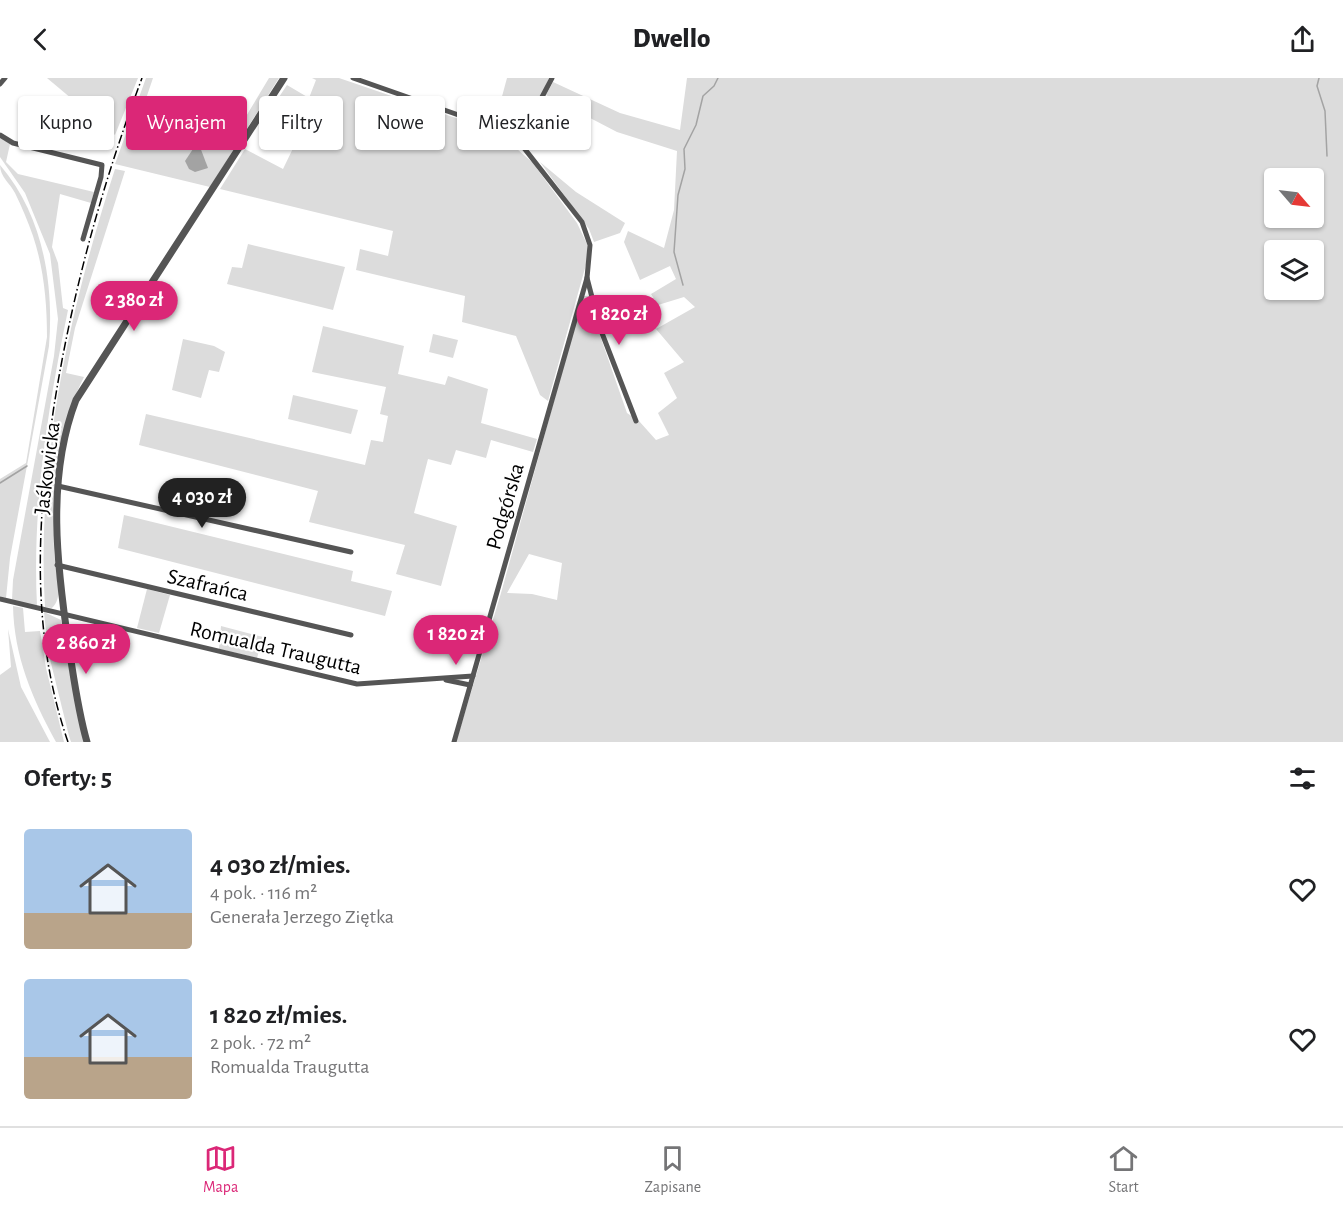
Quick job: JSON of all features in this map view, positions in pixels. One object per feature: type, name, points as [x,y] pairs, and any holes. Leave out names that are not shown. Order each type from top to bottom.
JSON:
[{"type":"street","points":[[0,84],[4,78]]},
{"type":"street","name":"Jaśkowicka","points":[[87,742],[57,565],[58,486],[65,429],[76,400],[284,78]]},
{"type":"street","points":[[353,78],[457,114]]},
{"type":"street","points":[[543,96],[552,78]]},
{"type":"street","points":[[0,135],[13,143],[101,164],[101,177],[83,239]]},
{"type":"street","name":"Podgórska","points":[[454,742],[587,278],[590,245],[582,222],[526,150]]},
{"type":"street","name":"Podgórska","points":[[587,278],[600,328],[636,421]]},
{"type":"street","points":[[58,486],[351,552]]},
{"type":"street","name":"Szafrańca","points":[[57,565],[351,635]]},
{"type":"street","name":"Romualda Traugutta","points":[[0,599],[357,684],[473,676]]},
{"type":"street","name":"Romualda Traugutta","points":[[442,679],[470,685]]},
{"type":"shaded area","points":[[47,78],[138,78],[131,96],[126,96],[126,108],[115,135],[114,96],[68,96]]},
{"type":"shaded area","points":[[146,78],[153,78],[147,96],[140,96]]},
{"type":"shaded area","points":[[269,78],[279,78],[268,96],[259,96],[259,110],[247,129],[247,115]]},
{"type":"shaded area","points":[[312,78],[339,78],[392,96],[355,96],[355,150],[445,150],[445,114],[457,118],[457,150],[518,150],[532,162],[577,223],[587,244],[587,261],[548,401],[540,395],[516,336],[462,322],[465,296],[356,270],[360,249],[388,256],[393,231],[220,189],[244,150],[283,169],[292,150],[343,150],[343,96],[310,96],[316,80]]},
{"type":"shaded area","points":[[507,78],[549,78],[541,96],[502,96]]},
{"type":"shaded area","points":[[687,78],[1343,78],[1343,742],[456,742],[501,593],[583,296],[590,296],[597,327],[627,413],[639,421],[656,440],[669,435],[658,413],[677,398],[664,373],[684,362],[656,329],[695,307],[684,297],[658,305],[651,294],[676,279],[670,266],[640,280],[624,242],[628,231],[664,248],[674,210],[677,151],[617,132],[591,118],[591,100],[620,113],[680,130]],"holes":[[[529,554],[562,563],[557,600],[532,594],[507,593]]]},
{"type":"shaded area","points":[[553,82],[583,96],[548,96],[546,95]]},
{"type":"shaded area","points":[[287,85],[306,96],[280,96]]},
{"type":"shaded area","points":[[126,133],[126,150],[233,150],[210,187],[115,164]]},
{"type":"shaded area","points":[[0,137],[10,144],[6,162],[18,174],[94,192],[91,203],[60,194],[52,247],[58,263],[63,308],[68,310],[48,420],[39,494],[37,606],[12,600],[13,580],[54,356],[58,319],[50,254],[25,193],[0,157]]},
{"type":"shaded area","points":[[192,150],[201,150],[208,168],[195,172],[189,169],[185,161]]},
{"type":"shaded area","points":[[540,162],[576,192],[625,223],[620,233],[594,242],[589,229]]},
{"type":"shaded area","points":[[0,165],[15,185],[36,228],[50,298],[49,346],[10,558],[6,598],[0,596],[0,479],[26,463],[47,337],[47,324],[44,286],[37,248],[15,193],[2,173]]},
{"type":"shaded area","points":[[115,169],[125,171],[75,328],[66,373],[84,377],[68,418],[58,461],[55,483],[54,550],[59,588],[52,608],[45,607],[46,496],[51,440],[71,330],[84,275]]},
{"type":"shaded area","points":[[248,244],[345,267],[333,310],[227,284],[232,267],[242,268]]},
{"type":"shaded area","points":[[323,326],[404,346],[398,374],[445,385],[448,376],[488,389],[481,423],[537,439],[533,452],[491,440],[486,458],[456,450],[451,465],[428,459],[414,513],[457,526],[441,586],[396,574],[405,545],[309,522],[318,491],[139,445],[146,414],[365,465],[371,440],[383,442],[388,416],[380,414],[386,387],[312,372]]},
{"type":"shaded area","points":[[433,334],[458,340],[453,358],[429,352]]},
{"type":"shaded area","points":[[183,339],[214,346],[225,352],[219,372],[209,370],[201,398],[172,390]]},
{"type":"shaded area","points":[[293,395],[358,410],[351,434],[288,419]]},
{"type":"shaded area","points":[[124,515],[353,571],[351,581],[392,591],[385,616],[118,548]]},
{"type":"shaded area","points":[[147,589],[170,595],[159,633],[137,628]]},
{"type":"shaded area","points":[[13,606],[23,608],[25,632],[40,631],[46,668],[64,742],[56,742],[32,693],[17,642]]},
{"type":"shaded area","points":[[44,612],[61,620],[84,742],[71,742],[69,736],[48,651]]},
{"type":"shaded area","points":[[221,626],[263,637],[257,658],[219,649]]},
{"type":"shaded area","points":[[8,629],[21,687],[50,742],[0,742],[0,675],[11,667]]},
{"type":"waterway","points":[[683,285],[674,252],[678,195],[685,169],[684,149],[696,125],[703,96],[714,86],[718,78]]},
{"type":"waterway","points":[[1319,78],[1317,86],[1325,111],[1327,156]]},
{"type":"waterway","points":[[0,483],[27,466]]},
{"type":"railway","points":[[68,742],[47,659],[42,617],[41,533],[48,448],[61,364],[79,281],[101,199],[142,78]]}]
